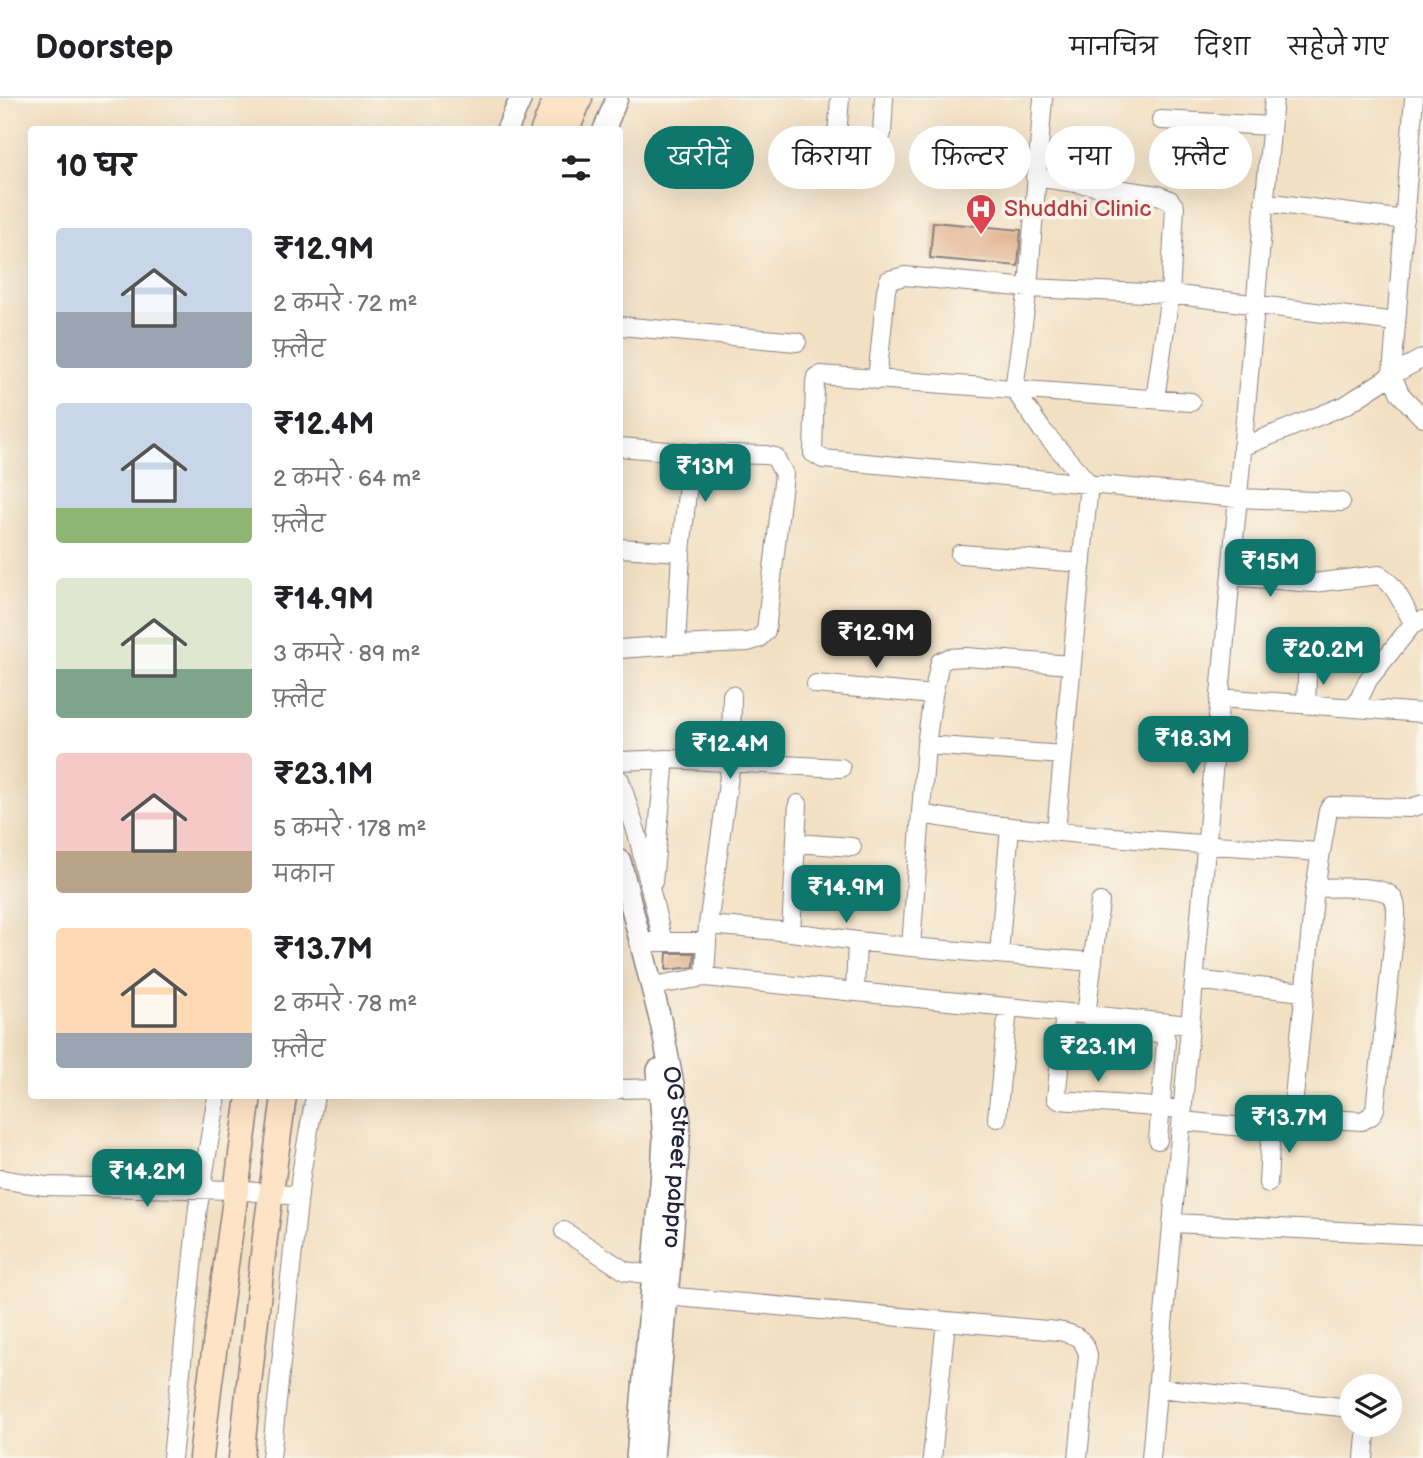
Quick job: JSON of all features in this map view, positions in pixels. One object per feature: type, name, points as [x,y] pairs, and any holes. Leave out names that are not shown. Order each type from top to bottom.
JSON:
[{"type":"main road","points":[[545,126],[556,98]]},
{"type":"main road","points":[[569,126],[580,98]]},
{"type":"main road","points":[[201,1458],[249,1099]]},
{"type":"main road","points":[[241,1458],[284,1099]]},
{"type":"street","points":[[510,126],[521,98]]},
{"type":"street","points":[[606,126],[617,98]]},
{"type":"street","points":[[838,126],[840,98]]},
{"type":"street","points":[[882,126],[884,98]]},
{"type":"street","points":[[1043,98],[1028,288],[1014,389],[1042,430],[1089,484],[1056,831]]},
{"type":"street","points":[[1151,1458],[1274,98]]},
{"type":"street","points":[[1414,98],[1391,375],[1400,394],[1423,418]]},
{"type":"street","points":[[1161,120],[1271,126]]},
{"type":"street","points":[[1035,177],[1158,195],[1170,200],[1175,207],[1170,294],[1155,400]]},
{"type":"street","points":[[1264,202],[1405,220]]},
{"type":"street","points":[[877,380],[886,290],[889,280],[905,276],[1028,288],[1170,294],[1396,322]]},
{"type":"street","points":[[623,326],[797,342]]},
{"type":"street","points":[[1242,447],[1346,405],[1391,375],[1423,358]]},
{"type":"street","points":[[1191,402],[820,375],[816,377],[812,446],[813,453],[818,458],[1238,498],[1341,502]]},
{"type":"street","points":[[623,447],[766,455],[775,457],[784,474],[766,631],[758,639],[748,642],[623,649]]},
{"type":"street","points":[[676,645],[681,552],[691,453]]},
{"type":"street","points":[[623,548],[681,552]]},
{"type":"street","points":[[960,554],[1082,563]]},
{"type":"street","points":[[1231,576],[1313,583],[1379,575],[1385,578],[1419,622],[1368,680],[1355,708]]},
{"type":"street","points":[[1306,705],[1308,652]]},
{"type":"street","points":[[911,947],[926,745],[940,662],[949,658],[1002,659],[1072,666]]},
{"type":"street","points":[[816,684],[933,695]]},
{"type":"street","points":[[705,977],[708,933],[732,762],[732,695]]},
{"type":"street","points":[[1220,698],[1423,713]]},
{"type":"street","points":[[926,745],[1063,755]]},
{"type":"street","points":[[652,896],[665,759]]},
{"type":"street","points":[[623,761],[665,759],[841,768]]},
{"type":"street","points":[[623,789],[638,837],[663,942]]},
{"type":"street","points":[[791,932],[798,804]]},
{"type":"street","points":[[1292,1117],[1315,888],[1328,811],[1331,806],[1410,808],[1423,804]]},
{"type":"street","points":[[922,814],[977,824],[1206,845],[1321,852]]},
{"type":"street","points":[[999,954],[1010,827]]},
{"type":"street","points":[[796,843],[852,847]]},
{"type":"street","name":"OG Street pabpro","points":[[623,873],[652,986],[680,1121],[657,1288],[638,1458]]},
{"type":"street","points":[[1064,1020],[1056,1098],[1059,1100],[1161,1107],[1183,1115],[1254,1128],[1271,1126],[1292,1117],[1362,1121],[1371,1116],[1375,1109],[1396,919],[1395,902],[1386,892],[1315,888]]},
{"type":"street","points":[[1087,1016],[1100,902]]},
{"type":"street","name":"OG Street pabpro","points":[[623,917],[654,1045],[664,1139],[653,1458]]},
{"type":"street","points":[[641,942],[663,942],[708,933],[791,932],[911,947],[1093,962]]},
{"type":"street","points":[[855,992],[857,941]]},
{"type":"street","points":[[652,986],[705,977],[1008,1008],[1064,1020],[1158,1033],[1165,1036],[1166,1040],[1158,1140]]},
{"type":"street","points":[[1194,980],[1304,992]]},
{"type":"street","points":[[997,1118],[1008,1008]]},
{"type":"street","points":[[1064,1020],[1087,1016],[1190,1025]]},
{"type":"street","points":[[623,1089],[660,1088]]},
{"type":"street","points":[[172,1458],[201,1189],[216,1099]]},
{"type":"street","points":[[271,1458],[299,1196],[315,1099]]},
{"type":"street","points":[[1268,1183],[1271,1126]]},
{"type":"street","points":[[0,1179],[45,1186],[236,1190],[299,1196]]},
{"type":"street","points":[[1172,1223],[1423,1235]]},
{"type":"street","points":[[564,1231],[625,1271],[657,1288],[1075,1335],[1085,1344],[1088,1355],[1078,1458]]},
{"type":"street","points":[[932,1458],[946,1321]]},
{"type":"street","points":[[1157,1388],[1339,1407]]},
{"type":"street","points":[[1364,1458],[1366,1437]]},
{"type":"building","points":[[933,222],[1021,230],[1018,266],[930,258]]},
{"type":"building","points":[[667,953],[695,953],[694,967],[666,970]]},
{"type":"place","name":"Shuddhi Clinic","points":[[981,236]]}]
